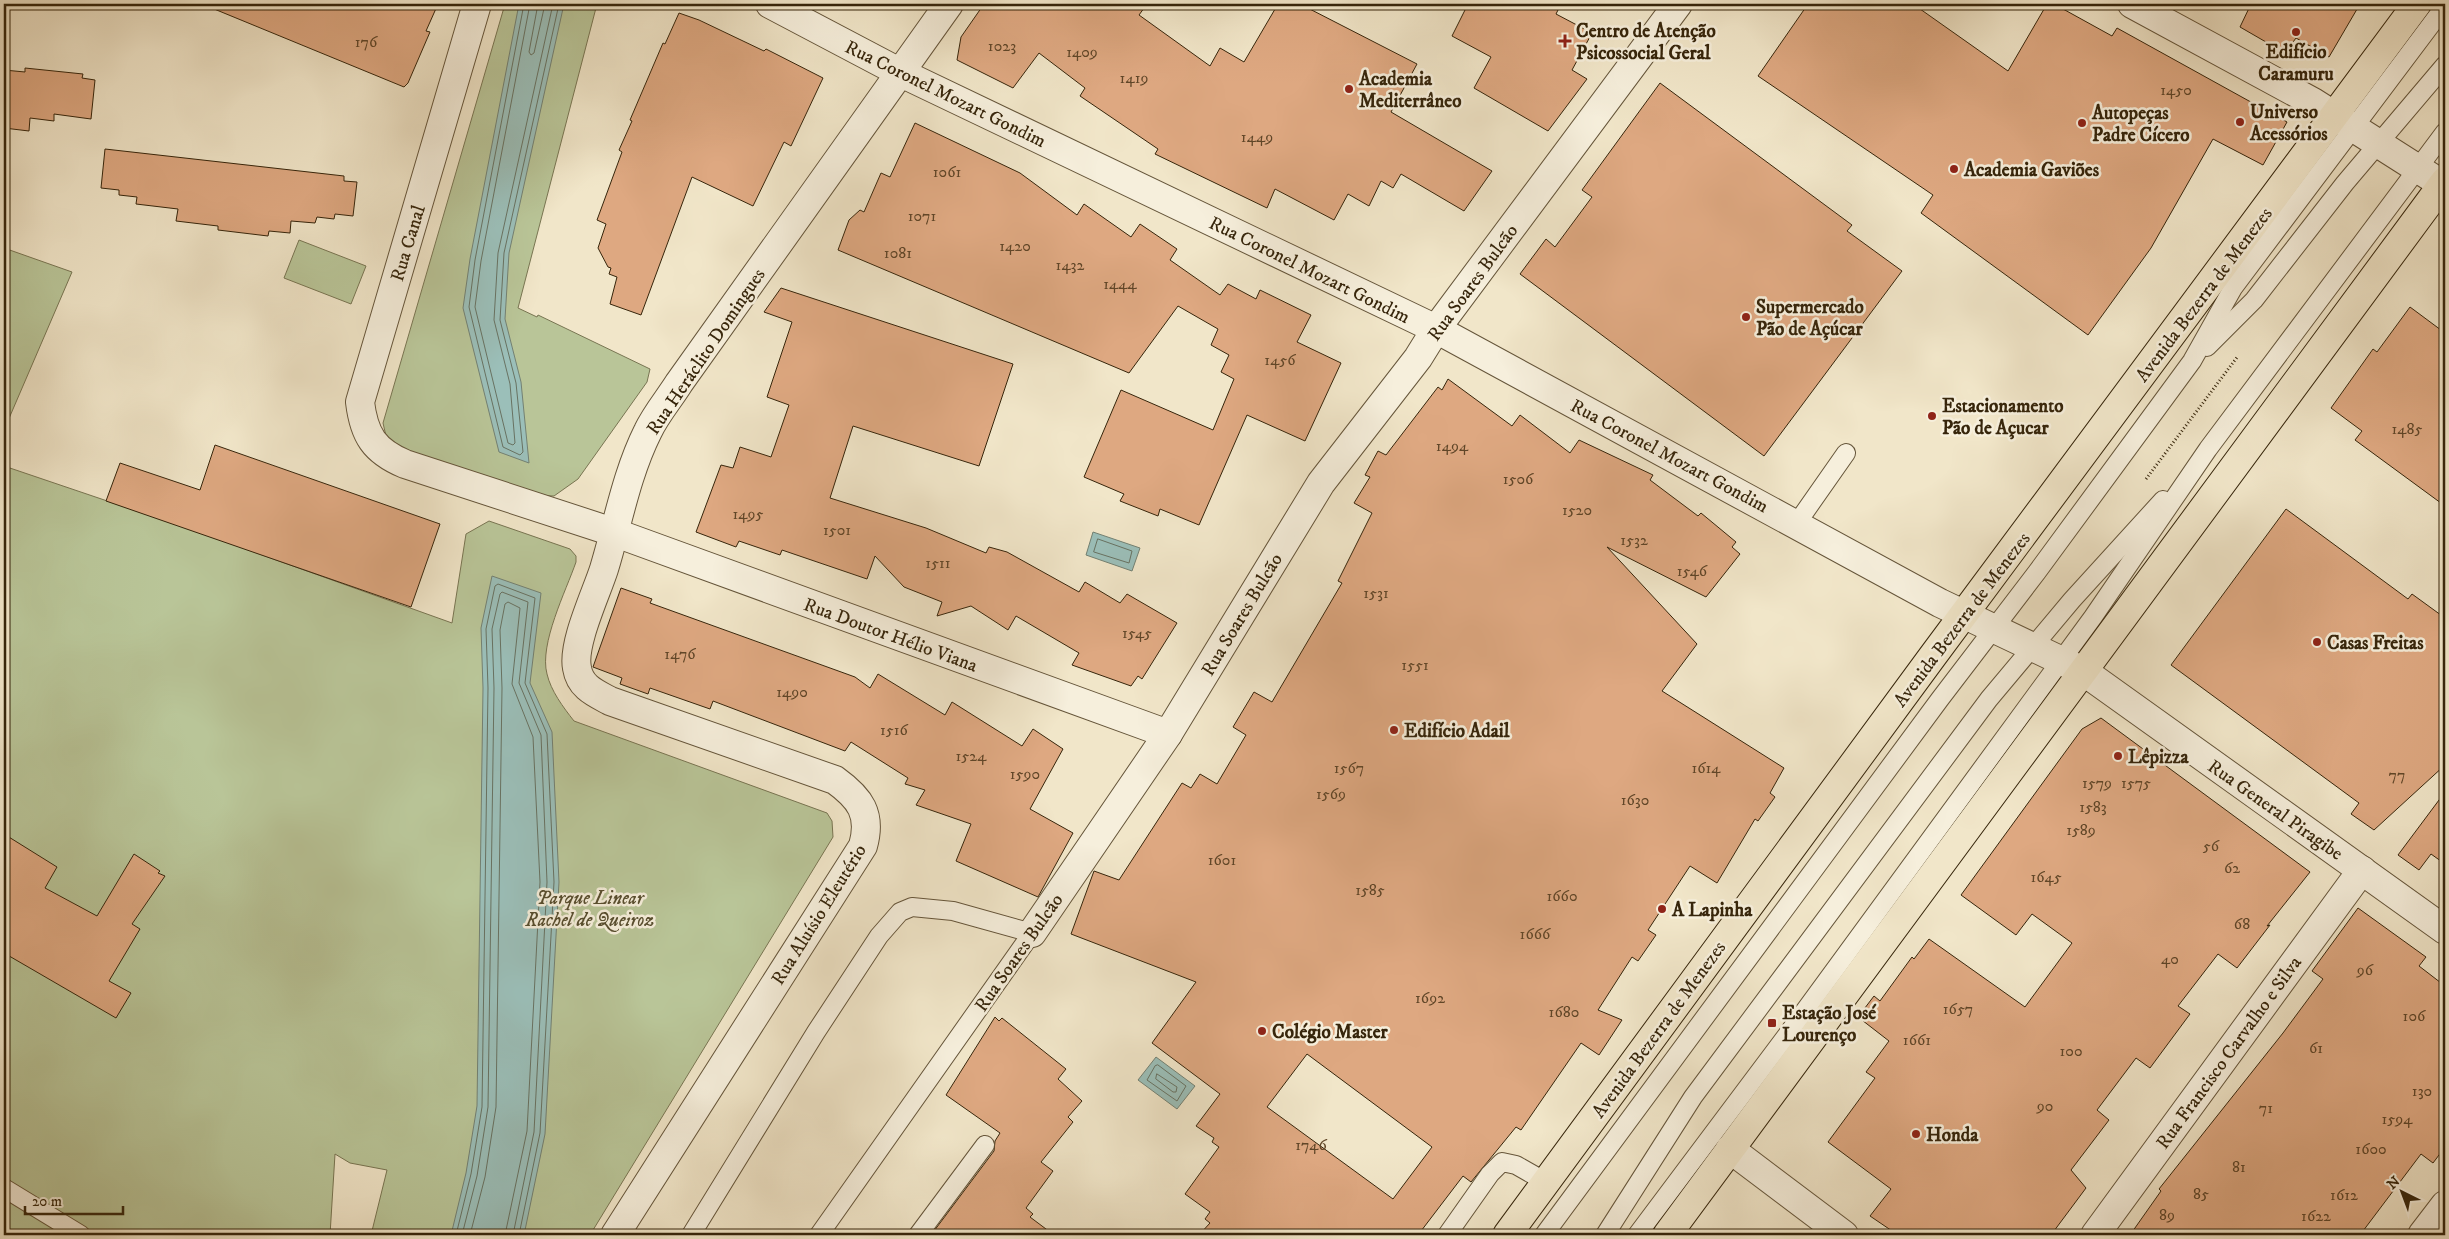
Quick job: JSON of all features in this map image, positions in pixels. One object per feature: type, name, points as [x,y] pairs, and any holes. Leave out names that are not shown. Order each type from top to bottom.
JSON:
[{"type":"main road","name":"Avenida Bezerra de Menezes","points":[[1506,1235],[1963,615],[2344,122],[2417,4]]},
{"type":"main road","points":[[1667,1235],[2072,666],[2444,184]]},
{"type":"street","name":"Rua Canal","points":[[477,4],[360,402],[362,422],[379,450],[388,457],[614,532]]},
{"type":"street","name":"Rua Coronel Mozart Gondim","points":[[770,4],[900,72],[1436,329],[1963,615],[2072,666]]},
{"type":"street","name":"Rua Heráclito Domingues","points":[[614,532],[631,472],[648,430],[679,383],[949,4]]},
{"type":"street","name":"Rua Soares Bulcão","points":[[1032,933],[1168,734],[1321,483],[1418,358],[1436,329],[1678,4]]},
{"type":"street","points":[[2132,4],[2344,122],[2444,184]]},
{"type":"street","name":"Rua Doutor Hélio Viana","points":[[614,532],[1168,734]]},
{"type":"street","name":"Rua Aluísio Eleutério","points":[[614,532],[576,651],[576,668],[581,681],[591,691],[610,700],[835,780],[850,790],[860,802],[867,832],[863,846],[615,1235]]},
{"type":"street","name":"Rua General Piragibe","points":[[2072,666],[2445,930]]},
{"type":"street","name":"Rua Francisco Carvalho e Silva","points":[[2095,1235],[2362,870]]},
{"type":"street","points":[[1730,1149],[1844,1235]]},
{"type":"street","points":[[2422,1235],[2445,1204]]},
{"type":"lane","name":"Avenida Bezerra de Menezes","points":[[1544,1235],[2192,361],[2233,288],[2344,122],[2445,6]]},
{"type":"lane","name":"Avenida Bezerra de Menezes","points":[[2192,361],[2254,300],[2445,65]]},
{"type":"lane","points":[[1637,1235],[1787,1035],[2072,666],[2208,449],[2445,132]]},
{"type":"lane","points":[[1606,1235],[1694,1097],[1983,707],[2072,600],[2208,449]]},
{"type":"lane","points":[[1796,523],[1846,453]]},
{"type":"lane","points":[[691,1235],[816,1032],[879,936],[900,912],[912,907],[953,911],[1032,933]]},
{"type":"lane","name":"Rua Soares Bulcão","points":[[819,1235],[1032,933]]},
{"type":"lane","points":[[918,1235],[985,1145]]},
{"type":"lane","points":[[1447,1235],[1490,1174],[1502,1162],[1516,1165],[1546,1182]]},
{"type":"lane","points":[[4,1188],[81,1235]]},
{"type":"path","points":[[2140,487],[2240,352]]},
{"type":"green space","points":[[505,4],[597,4],[518,308],[537,317],[538,315],[650,369],[647,382],[578,479],[554,496],[528,495],[412,455],[386,436],[383,423]]},
{"type":"green space","points":[[299,240],[366,266],[351,304],[284,278]]},
{"type":"green space","points":[[4,248],[72,272],[4,430]]},
{"type":"green space","name":"Parque Linear Rachel de Queiroz","points":[[4,466],[187,528],[452,623],[466,534],[489,521],[570,549],[576,556],[576,562],[550,633],[546,662],[551,687],[574,721],[827,813],[832,821],[833,837],[590,1235],[371,1235],[387,1170],[350,1163],[335,1154],[330,1235],[4,1235]]},
{"type":"water","points":[[519,4],[564,4],[509,253],[505,319],[521,382],[529,463],[499,452],[463,308],[470,259]]},
{"type":"water","points":[[1093,532],[1140,548],[1132,571],[1086,555]]},
{"type":"water","points":[[492,576],[541,593],[530,683],[552,732],[559,882],[545,1134],[524,1235],[451,1235],[466,1173],[477,1106],[483,688],[481,628]]},
{"type":"water","points":[[1156,1057],[1195,1086],[1177,1109],[1138,1080]]},
{"type":"building","points":[[202,4],[438,4],[426,31],[430,32],[408,83],[404,87]]},
{"type":"building","points":[[984,4],[1147,4],[1139,15],[1210,66],[1220,48],[1244,62],[1278,4],[1300,4],[1417,64],[1391,112],[1492,171],[1464,211],[1401,174],[1393,188],[1381,181],[1369,206],[1348,194],[1334,220],[1275,189],[1267,208],[1155,154],[1158,149],[1080,96],[1085,88],[1039,53],[1013,88],[957,60],[961,37]]},
{"type":"building","points":[[1468,4],[1561,4],[1556,14],[1592,33],[1572,70],[1587,79],[1548,131],[1474,88],[1491,57],[1452,36]]},
{"type":"building","points":[[1808,4],[1913,4],[2008,71],[2047,4],[2054,4],[2112,36],[2117,28],[2287,122],[2263,165],[2213,139],[2151,248],[2088,335],[1921,213],[1933,195],[1758,76]]},
{"type":"building","name":"Edifício Caramuru","points":[[2251,4],[2360,4],[2329,57],[2296,38],[2285,53],[2240,27]]},
{"type":"building","points":[[679,13],[699,20],[764,51],[766,49],[823,78],[791,146],[784,142],[753,206],[692,177],[641,315],[610,304],[617,277],[609,274],[611,268],[608,267],[598,248],[606,224],[597,220],[622,152],[619,150],[632,121],[630,120],[663,43],[665,44]]},
{"type":"building","points":[[25,68],[83,74],[82,78],[95,80],[91,119],[54,114],[54,121],[30,118],[29,131],[4,128],[4,70],[25,72]]},
{"type":"building","points":[[1660,83],[1852,225],[1847,231],[1902,271],[1764,456],[1520,274],[1546,239],[1555,247],[1592,197],[1582,190]]},
{"type":"building","points":[[915,123],[1020,173],[1077,215],[1084,204],[1131,237],[1140,224],[1177,249],[1170,260],[1220,295],[1228,284],[1256,299],[1260,290],[1311,315],[1297,342],[1341,363],[1305,441],[1247,415],[1199,525],[1160,509],[1158,516],[1120,501],[1124,494],[1084,477],[1121,390],[1213,430],[1234,379],[1221,372],[1229,355],[1211,345],[1218,329],[1178,306],[1129,373],[838,250],[849,220],[860,210],[864,212],[881,173],[890,177]]},
{"type":"building","points":[[105,149],[344,176],[344,181],[357,182],[353,216],[335,214],[334,219],[317,217],[315,223],[291,221],[290,233],[269,231],[268,236],[218,230],[218,226],[176,221],[178,209],[136,204],[137,197],[119,195],[119,190],[101,188]]},
{"type":"building","points":[[781,288],[1013,364],[979,466],[853,426],[830,498],[926,528],[986,553],[989,547],[1007,552],[1079,592],[1085,582],[1120,603],[1127,594],[1177,623],[1142,679],[1138,676],[1131,686],[1072,665],[1079,653],[1016,616],[1008,630],[971,606],[937,616],[942,602],[904,587],[875,556],[867,579],[782,550],[780,555],[739,541],[736,547],[696,532],[721,465],[733,468],[740,447],[771,457],[789,405],[767,397],[792,322],[764,312]]},
{"type":"building","points":[[2410,307],[2445,333],[2445,506],[2355,440],[2362,431],[2331,408],[2373,349],[2377,352]]},
{"type":"building","points":[[1448,379],[1512,426],[1520,415],[1570,453],[1579,440],[1653,475],[1650,480],[1698,516],[1701,513],[1736,542],[1732,547],[1740,554],[1706,597],[1607,547],[1697,644],[1662,691],[1784,768],[1770,793],[1775,797],[1758,821],[1755,819],[1717,883],[1690,866],[1648,930],[1656,935],[1638,961],[1632,957],[1598,1010],[1622,1020],[1599,1055],[1581,1043],[1521,1130],[1516,1127],[1471,1182],[1463,1176],[1418,1235],[1199,1235],[1210,1223],[1205,1219],[1210,1212],[1185,1194],[1219,1147],[1212,1142],[1214,1138],[1196,1126],[1220,1094],[1152,1043],[1196,982],[1071,934],[1094,871],[1119,880],[1182,783],[1191,788],[1200,774],[1217,784],[1246,735],[1233,727],[1254,692],[1272,702],[1342,583],[1338,581],[1372,513],[1354,503],[1370,477],[1365,475],[1378,451],[1386,455],[1438,387],[1442,390]],"holes":[[[1307,1054],[1432,1147],[1393,1199],[1267,1107]]]},
{"type":"building","points":[[215,445],[440,524],[411,607],[106,501],[120,463],[200,490]]},
{"type":"building","name":"Casas Freitas","points":[[2286,509],[2408,599],[2412,594],[2445,618],[2445,765],[2374,830],[2351,814],[2359,803],[2171,665]]},
{"type":"building","points":[[621,588],[652,599],[650,603],[855,677],[870,688],[878,674],[945,715],[952,702],[1022,746],[1033,729],[1063,749],[1030,809],[1073,833],[1038,897],[956,861],[971,824],[916,805],[925,790],[905,784],[908,778],[851,742],[845,751],[713,701],[710,709],[650,688],[648,694],[620,684],[622,678],[593,667]]},
{"type":"building","points":[[2101,718],[2310,872],[2267,926],[2270,925],[2237,968],[2218,954],[2178,1006],[2190,1014],[2150,1068],[2136,1058],[2097,1110],[2109,1120],[2071,1170],[2086,1188],[2051,1235],[1898,1235],[1870,1216],[1891,1189],[1828,1142],[1875,1078],[1866,1072],[1889,1041],[1858,1017],[1874,996],[1880,1001],[1912,957],[1914,959],[1929,939],[2025,1007],[2072,943],[2032,914],[2016,935],[1961,895],[2082,729]]},
{"type":"building","points":[[2445,792],[2445,864],[2431,854],[2419,870],[2398,855]]},
{"type":"building","points":[[4,834],[57,867],[45,888],[97,916],[134,854],[160,871],[158,873],[165,876],[132,924],[140,929],[109,981],[131,993],[116,1018],[4,953]]},
{"type":"building","points":[[2358,908],[2426,957],[2419,966],[2445,986],[2445,1147],[2433,1163],[2421,1154],[2360,1235],[2130,1235],[2161,1191],[2159,1189],[2283,1033],[2323,979],[2312,971]]},
{"type":"building","points":[[995,1017],[999,1021],[1002,1018],[1066,1069],[1058,1079],[1082,1101],[1068,1117],[1073,1122],[1041,1162],[1053,1171],[1026,1208],[1033,1214],[1030,1217],[1054,1235],[931,1235],[994,1151],[995,1141],[1000,1133],[946,1095]]},
{"type":"place","name":"Edifício Caramuru","points":[[2296,32]]},
{"type":"place","name":"Centro de Atenção Psicossocial Geral","points":[[1565,41]]},
{"type":"place","name":"Academia Mediterrâneo","points":[[1349,89]]},
{"type":"place","name":"Universo Acessórios","points":[[2240,122]]},
{"type":"place","name":"Autopeças Padre Cícero","points":[[2082,123]]},
{"type":"place","name":"Academia Gaviões","points":[[1954,169]]},
{"type":"place","name":"Supermercado Pão de Açúcar","points":[[1746,317]]},
{"type":"place","name":"Estacionamento Pão de Açucar","points":[[1932,416]]},
{"type":"place","name":"Casas Freitas","points":[[2317,642]]},
{"type":"place","name":"Edifício Adail","points":[[1394,730]]},
{"type":"place","name":"Lêpizza","points":[[2118,756]]},
{"type":"place","name":"A Lapinha","points":[[1662,909]]},
{"type":"place","name":"Estação José Lourenço","points":[[1772,1023]]},
{"type":"place","name":"Colégio Master","points":[[1262,1031]]},
{"type":"place","name":"Honda","points":[[1916,1134]]}]
